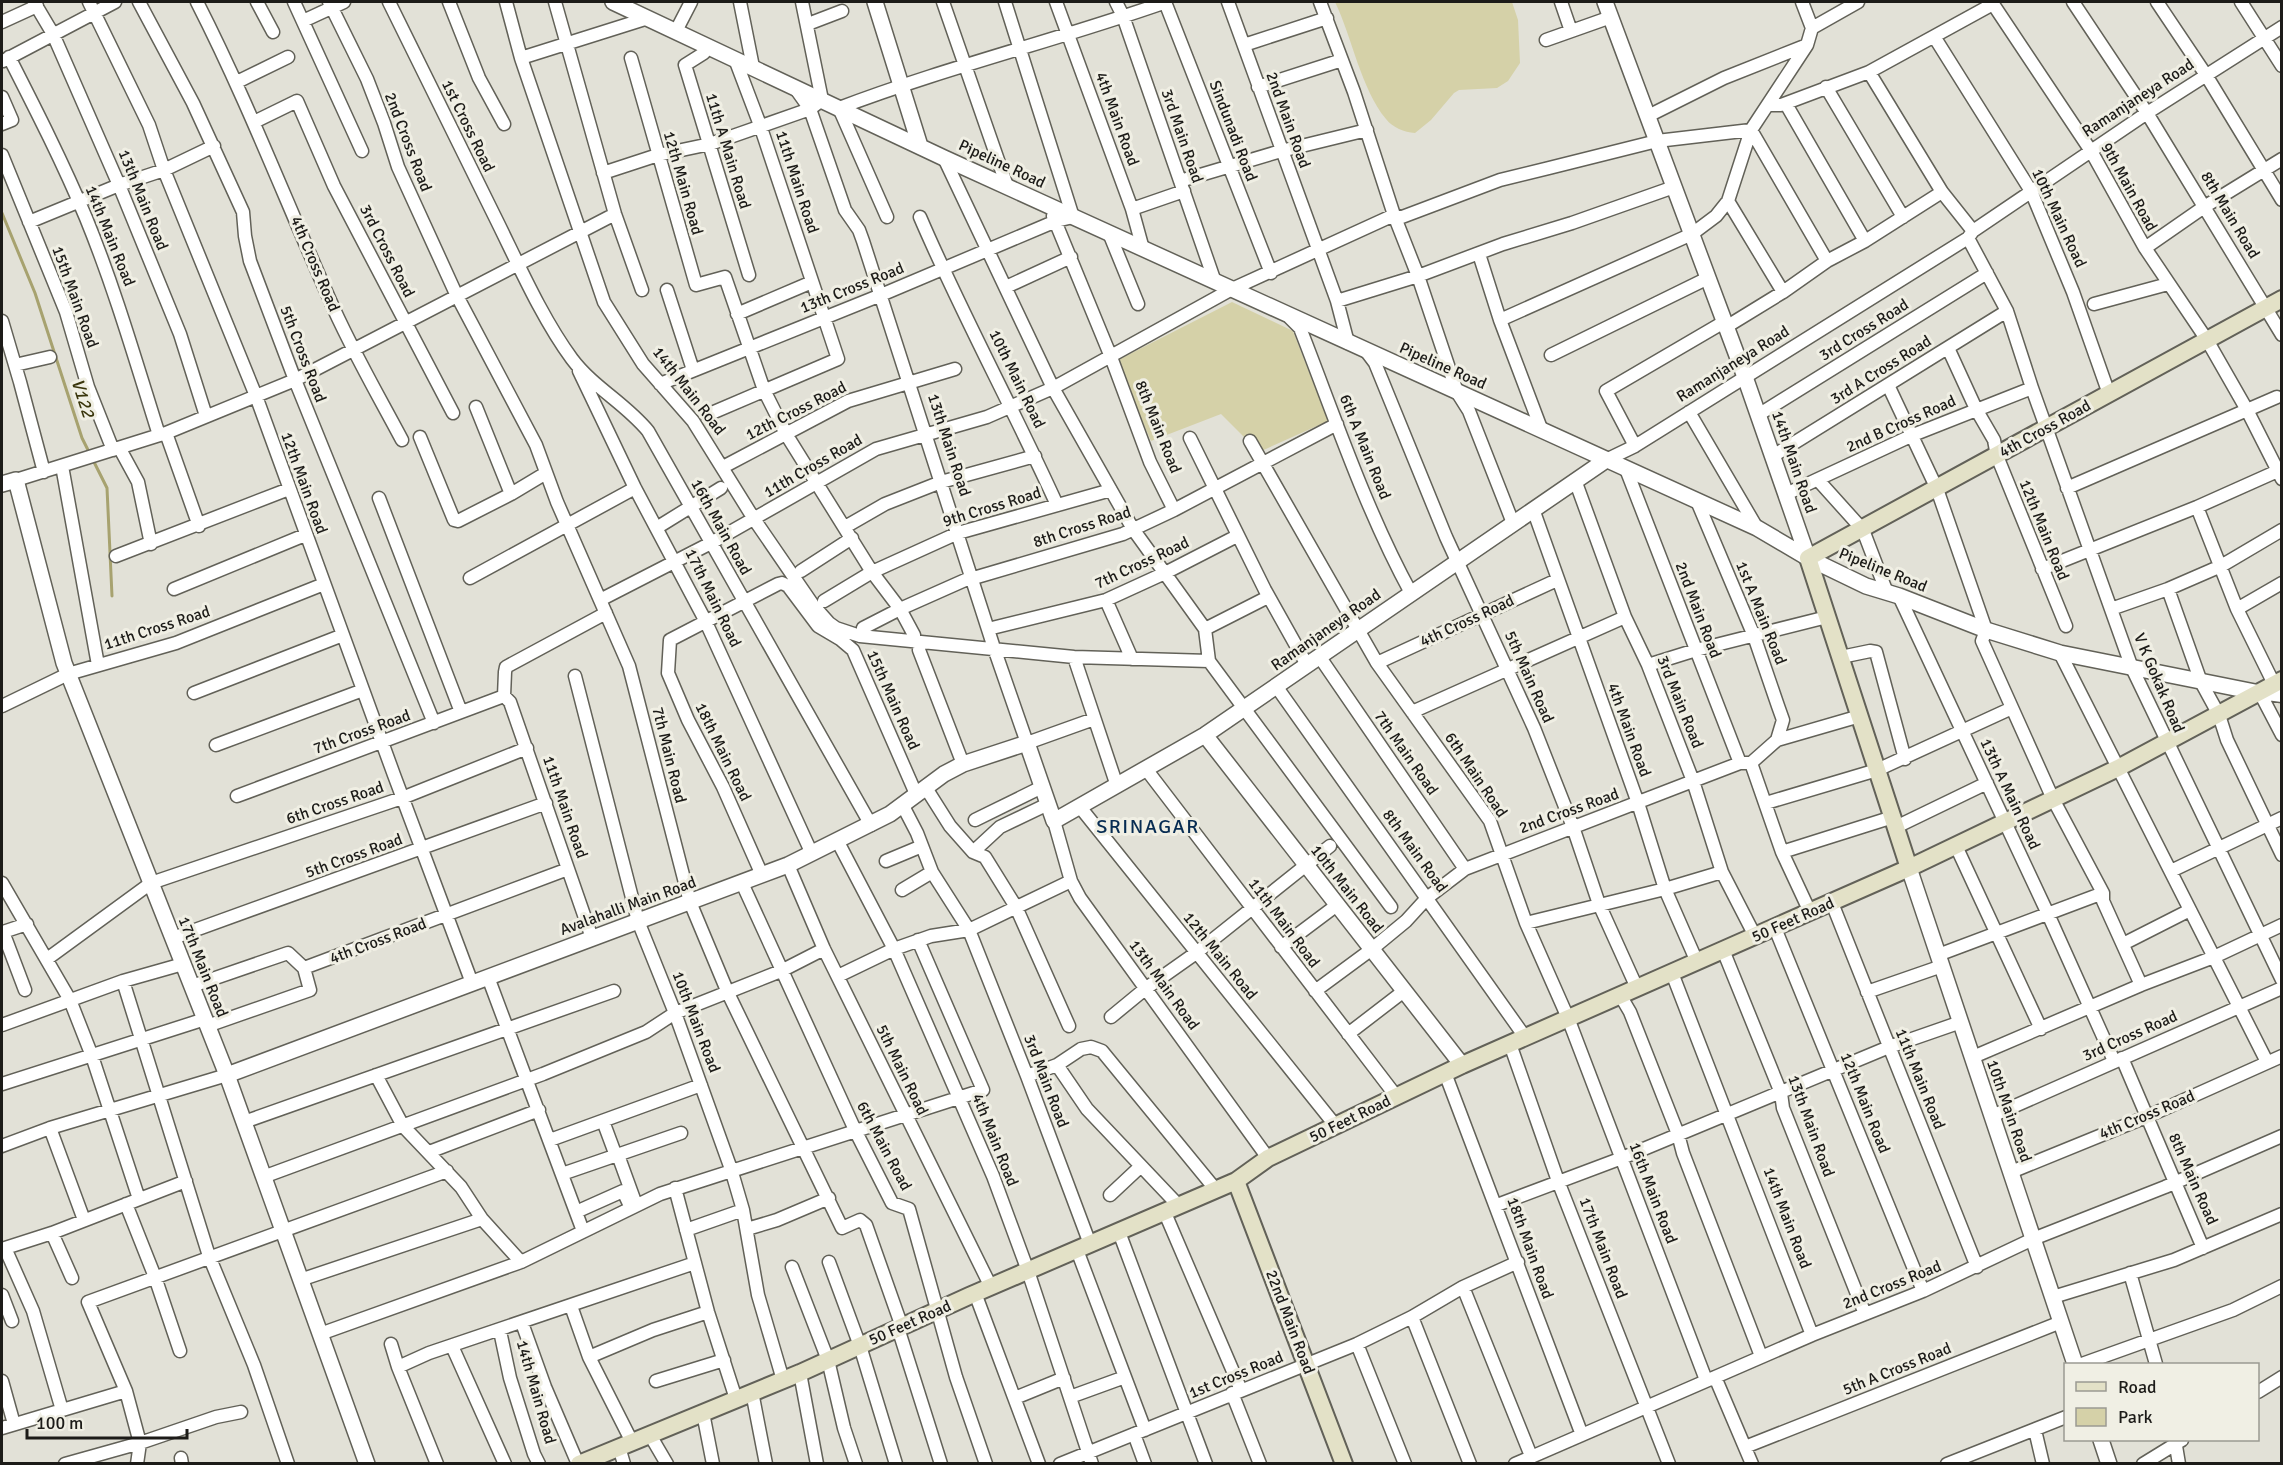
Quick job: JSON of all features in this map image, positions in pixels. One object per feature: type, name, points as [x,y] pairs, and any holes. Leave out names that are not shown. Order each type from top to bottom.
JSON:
[{"type":"main road","name":"4th Cross Road","points":[[1808,558],[1863,530],[2282,299]]},
{"type":"main road","points":[[1808,558],[1910,868]]},
{"type":"main road","name":"50 Feet Road","points":[[579,1464],[800,1373],[975,1293],[1236,1181],[1268,1158],[1396,1096],[1910,868],[2118,768],[2274,688]]},
{"type":"main road","name":"22nd Main Road","points":[[1236,1181],[1344,1464]]},
{"type":"street","points":[[5,59],[53,34],[92,7],[114,2]]},
{"type":"street","name":"5th Cross Road","points":[[139,2],[214,146],[243,212],[250,261],[295,380],[434,723]]},
{"type":"street","name":"4th Cross Road","points":[[198,2],[237,82],[329,300],[402,440]]},
{"type":"street","points":[[257,2],[273,32]]},
{"type":"street","points":[[294,2],[362,152]]},
{"type":"street","name":"1st Cross Road","points":[[388,2],[518,264]]},
{"type":"street","points":[[449,2],[479,78],[504,124]]},
{"type":"street","name":"14th Main Road","points":[[506,2],[521,58],[604,302],[630,345],[660,384],[689,416],[806,596],[829,623],[836,628],[860,636],[1074,657],[1209,661]]},
{"type":"street","points":[[555,2],[615,214],[642,290]]},
{"type":"street","points":[[676,31],[691,2]]},
{"type":"street","points":[[740,2],[753,67]]},
{"type":"street","points":[[603,172],[658,155],[710,144],[816,105],[808,24],[802,2]]},
{"type":"street","points":[[875,2],[920,146]]},
{"type":"street","points":[[943,2],[963,65],[1007,186]]},
{"type":"street","points":[[1005,2],[1073,217]]},
{"type":"street","name":"4th Main Road","points":[[1056,2],[1132,209],[1143,249]]},
{"type":"street","name":"3rd Main Road","points":[[1116,2],[1123,16],[1215,282]]},
{"type":"street","points":[[887,217],[839,108],[902,84],[1068,35],[1165,2]]},
{"type":"street","name":"Sindunadi Road","points":[[1165,2],[1271,273]]},
{"type":"street","name":"2nd Main Road","points":[[1228,2],[1317,250]]},
{"type":"street","points":[[1320,2],[1367,130],[1394,215],[1419,276],[1457,392],[1469,411],[1514,522]]},
{"type":"street","points":[[1561,2],[1571,31]]},
{"type":"street","name":"14th Main Road","points":[[1605,2],[1745,377],[1808,558]]},
{"type":"street","points":[[1500,320],[1692,234],[1716,216],[1728,201],[1751,130],[1807,45],[1812,28],[1802,2]]},
{"type":"street","points":[[1812,28],[1858,2]]},
{"type":"street","name":"8th Main Road","points":[[2073,2],[2147,113],[2282,335]]},
{"type":"street","points":[[2157,2],[2206,75],[2282,200]]},
{"type":"street","points":[[2241,2],[2282,66]]},
{"type":"street","points":[[303,21],[335,3]]},
{"type":"street","name":"2nd Cross Road","points":[[335,3],[384,123],[398,167],[456,294]]},
{"type":"street","name":"Pipeline Road","points":[[618,3],[795,87],[816,105],[839,108],[1288,316],[1756,528],[1808,558],[1866,586],[1986,630],[2060,653],[2201,682],[2274,688]]},
{"type":"street","points":[[2,22],[36,4]]},
{"type":"street","name":"13th Main Road","points":[[36,4],[53,34],[119,185],[180,334],[207,416]]},
{"type":"street","name":"9th Main Road","points":[[1769,105],[1786,104],[1869,72],[1935,38],[1993,4],[2091,151],[2145,248],[2207,340],[2280,473]]},
{"type":"street","name":"12th Main Road","points":[[92,7],[149,125],[164,170],[256,396],[305,535],[472,983]]},
{"type":"street","points":[[808,24],[842,11]]},
{"type":"street","points":[[1546,40],[1611,17]]},
{"type":"street","points":[[521,58],[648,18]]},
{"type":"street","points":[[1244,45],[1327,18]]},
{"type":"street","name":"Ramanjaneya Road","points":[[1146,769],[1205,735],[1575,480],[1606,460],[1635,446],[1971,235],[2031,191],[2147,113],[2264,36],[2282,27]]},
{"type":"street","name":"10th Main Road","points":[[1935,38],[2031,191],[2073,292],[2109,394]]},
{"type":"street","name":"11th A Main Road","points":[[705,45],[704,53],[686,65],[749,275]]},
{"type":"street","points":[[1648,116],[1724,78],[1807,45]]},
{"type":"street","points":[[237,82],[288,57]]},
{"type":"street","name":"12th Main Road","points":[[631,58],[696,285],[725,278],[764,390],[786,434],[872,572],[900,609],[914,635]]},
{"type":"street","name":"14th Main Road","points":[[5,59],[44,125],[79,203],[199,526]]},
{"type":"street","name":"11th Main Road","points":[[735,59],[760,125],[838,359],[764,390]]},
{"type":"street","points":[[1258,87],[1342,60]]},
{"type":"street","points":[[1869,72],[1971,235],[1987,273],[2007,311],[2032,388]]},
{"type":"street","points":[[1826,87],[1903,217]]},
{"type":"street","points":[[2,97],[12,120],[2,124]]},
{"type":"street","name":"3rd Cross Road","points":[[254,122],[297,101],[334,186],[453,413]]},
{"type":"street","points":[[1786,104],[1865,240]]},
{"type":"street","name":"13th Main Road","points":[[816,105],[845,210],[859,230],[994,648],[1054,821],[1071,881],[1091,915],[1268,1158]]},
{"type":"street","points":[[1132,209],[1229,167],[1281,151],[1367,130]]},
{"type":"street","points":[[1751,130],[1827,261]]},
{"type":"street","name":"11th Cross Road","points":[[600,600],[711,543],[876,449],[987,417],[1053,388],[1232,290],[1394,215],[1402,218],[1500,180],[1657,141],[1751,130]]},
{"type":"street","points":[[29,222],[119,185],[164,170],[214,146]]},
{"type":"street","name":"15th Main Road","points":[[2,155],[66,312],[88,387],[116,449],[138,482],[151,544]]},
{"type":"street","points":[[944,158],[1053,388],[1133,529],[1205,629],[1209,661],[1391,907]]},
{"type":"street","points":[[2145,248],[2204,207],[2282,159]]},
{"type":"street","points":[[1337,301],[1419,276],[1674,187]]},
{"type":"street","points":[[1635,446],[1606,391],[1783,292],[1827,261],[1942,192]]},
{"type":"street","points":[[1728,201],[1783,292]]},
{"type":"street","points":[[1043,203],[1056,221],[1111,357]]},
{"type":"street","points":[[9,482],[163,434],[295,380],[456,294],[615,214]]},
{"type":"street","name":"10th Main Road","points":[[920,217],[1057,505]]},
{"type":"street","name":"13th Cross Road","points":[[660,384],[881,296],[1056,221],[1073,217]]},
{"type":"street","points":[[1109,233],[1138,304]]},
{"type":"street","points":[[1317,250],[1337,301],[1348,343]]},
{"type":"street","points":[[1479,254],[1500,320],[1542,431]]},
{"type":"street","points":[[1006,287],[1071,257]]},
{"type":"street","name":"16th Main Road","points":[[518,264],[574,362],[613,400],[640,422],[659,450],[871,825]]},
{"type":"street","name":"3rd Cross Road","points":[[1758,415],[1987,273]]},
{"type":"street","points":[[1551,354],[1708,278]]},
{"type":"street","points":[[737,314],[812,282]]},
{"type":"street","points":[[2094,304],[2168,284]]},
{"type":"street","points":[[667,290],[693,370]]},
{"type":"street","name":"7th Main Road","points":[[456,294],[536,445],[566,524],[629,666],[690,902],[728,993],[842,1228],[860,1220],[866,1225],[900,1327]]},
{"type":"street","name":"3rd A Cross Road","points":[[1773,456],[2007,311]]},
{"type":"street","name":"6th A Main Road","points":[[1288,316],[1300,328],[1371,508],[1412,593]]},
{"type":"street","points":[[2,321],[44,472]]},
{"type":"street","name":"12th Main Road","points":[[1948,348],[1976,409],[1994,440],[1997,456],[2066,626]]},
{"type":"street","name":"5th Main Road","points":[[1366,351],[1375,363],[1481,614],[1534,728],[1573,827],[1599,903],[1637,988]]},
{"type":"street","points":[[15,365],[50,357]]},
{"type":"street","name":"8th Main Road","points":[[1111,357],[1150,462],[1174,510]]},
{"type":"street","name":"17th Main Road","points":[[574,362],[635,488],[658,527],[705,620],[812,854]]},
{"type":"street","name":"12th Cross Road","points":[[723,467],[848,401],[955,369]]},
{"type":"street","points":[[1888,385],[1937,489],[1986,630],[1982,641],[2053,799],[2103,893],[2103,901],[2141,985]]},
{"type":"street","name":"2nd B Cross Road","points":[[1786,494],[1913,435],[2032,388]]},
{"type":"street","name":"V K Gokak Road","points":[[2032,388],[2132,668],[2282,980]]},
{"type":"street","points":[[707,415],[764,390]]},
{"type":"street","points":[[2067,488],[2277,397]]},
{"type":"street","points":[[476,407],[511,494]]},
{"type":"street","points":[[1689,412],[1756,528]]},
{"type":"street","name":"8th Cross Road","points":[[863,628],[972,577],[1123,534],[1174,510],[1337,424]]},
{"type":"street","points":[[420,437],[454,520],[511,494],[546,473]]},
{"type":"street","name":"7th Main Road","points":[[1190,438],[1268,597],[1465,869]]},
{"type":"street","name":"6th Main Road","points":[[1250,441],[1377,663],[1490,821],[1526,923],[1568,1018]]},
{"type":"street","points":[[801,571],[885,504],[942,482],[1035,456]]},
{"type":"street","points":[[62,466],[98,665]]},
{"type":"street","name":"2nd Main Road","points":[[1626,469],[1696,650],[1766,803],[1782,852],[1810,912]]},
{"type":"street","points":[[2042,569],[2280,473]]},
{"type":"street","name":"3rd Main Road","points":[[1575,480],[1624,617],[1648,665],[1693,781],[1722,872],[1755,936]]},
{"type":"street","points":[[1818,480],[1863,530]]},
{"type":"street","name":"17th Main Road","points":[[9,482],[68,674],[227,1075],[367,1464]]},
{"type":"street","points":[[470,578],[635,488]]},
{"type":"street","points":[[658,527],[721,488]]},
{"type":"street","points":[[116,556],[199,526],[289,489]]},
{"type":"street","name":"9th Cross Road","points":[[824,601],[872,572],[958,533],[1111,490]]},
{"type":"street","points":[[379,498],[461,712]]},
{"type":"street","name":"1st A Main Road","points":[[1697,501],[1754,636],[1783,720],[1777,740]]},
{"type":"street","points":[[2197,507],[2237,609],[2274,688],[2282,735]]},
{"type":"street","name":"4th Main Road","points":[[1533,509],[1638,803],[1665,889],[1697,962]]},
{"type":"street","name":"13th A Main Road","points":[[1863,530],[1963,732],[2091,1008],[2118,1059]]},
{"type":"street","points":[[2111,609],[2168,589],[2221,566],[2282,530]]},
{"type":"street","points":[[174,589],[305,535]]},
{"type":"street","name":"7th Cross Road","points":[[988,629],[1106,600],[1237,536]]},
{"type":"street","name":"4th Cross Road","points":[[1377,663],[1557,580]]},
{"type":"street","name":"15th Main Road","points":[[744,601],[782,583],[788,586],[818,626],[840,639],[853,651],[921,791]]},
{"type":"street","points":[[2237,609],[2282,583]]},
{"type":"street","name":"11th Cross Road","points":[[2,706],[68,674],[176,643],[324,584]]},
{"type":"street","points":[[2168,589],[2201,682],[2282,855]]},
{"type":"street","points":[[1205,629],[1268,597]]},
{"type":"street","points":[[1106,600],[1132,659]]},
{"type":"street","points":[[705,620],[744,601]]},
{"type":"street","points":[[501,696],[507,667],[606,613]]},
{"type":"street","points":[[1412,712],[1624,617]]},
{"type":"street","points":[[1648,665],[1696,650],[1827,617]]},
{"type":"street","name":"18th Main Road","points":[[705,620],[670,640],[668,673],[762,875]]},
{"type":"street","points":[[194,693],[343,635]]},
{"type":"street","points":[[920,650],[963,764]]},
{"type":"street","points":[[1840,657],[1870,651],[1876,652],[1905,759]]},
{"type":"street","points":[[2060,653],[2267,1062]]},
{"type":"street","points":[[1074,657],[1117,786]]},
{"type":"street","name":"10th Main Road","points":[[575,676],[638,921],[675,1013],[732,1169],[743,1209],[758,1295],[783,1380]]},
{"type":"street","name":"8th Main Road","points":[[1275,687],[1427,898],[1517,1041]]},
{"type":"street","points":[[216,745],[363,690]]},
{"type":"street","name":"11th Main Road","points":[[501,696],[510,702],[592,938]]},
{"type":"street","name":"7th Cross Road","points":[[237,796],[501,696]]},
{"type":"street","points":[[1766,803],[1877,770],[2012,708]]},
{"type":"street","name":"2nd Cross Road","points":[[1427,898],[1465,869],[1693,781],[1746,763],[1777,740],[1860,716]]},
{"type":"street","points":[[1027,743],[1094,719]]},
{"type":"street","name":"10th Main Road","points":[[1205,735],[1462,1065]]},
{"type":"street","name":"Avalahalli Main Road","points":[[227,1075],[788,866],[871,825],[903,806],[921,791],[963,764],[1027,743]]},
{"type":"street","name":"6th Cross Road","points":[[48,959],[151,883],[402,798],[527,748]]},
{"type":"street","points":[[1054,821],[1146,769]]},
{"type":"street","name":"11th Main Road","points":[[1146,769],[1396,1096]]},
{"type":"street","points":[[1782,852],[1894,822],[1987,783]]},
{"type":"street","points":[[975,820],[1042,788]]},
{"type":"street","points":[[921,791],[973,852],[984,857],[1016,907],[1069,1026]]},
{"type":"street","name":"5th Cross Road","points":[[173,938],[546,803]]},
{"type":"street","points":[[973,852],[1000,827],[1048,804]]},
{"type":"street","name":"3rd Main Road","points":[[903,806],[932,872],[969,930],[1027,1076],[1125,1377],[1145,1464]]},
{"type":"street","name":"12th Main Road","points":[[1080,807],[1335,1125]]},
{"type":"street","points":[[2171,871],[2217,847],[2282,818]]},
{"type":"street","name":"4th Main Road","points":[[838,842],[894,949],[993,1176],[1028,1271],[1090,1458]]},
{"type":"street","points":[[886,861],[922,846]]},
{"type":"street","points":[[1111,1017],[1145,988],[1196,953],[1330,846]]},
{"type":"street","points":[[1956,846],[2041,1029]]},
{"type":"street","name":"5th Main Road","points":[[788,866],[824,949],[991,1287]]},
{"type":"street","name":"10th Main Road","points":[[1910,868],[2074,1363]]},
{"type":"street","name":"4th Cross Road","points":[[304,968],[568,869]]},
{"type":"street","points":[[902,890],[932,872]]},
{"type":"street","points":[[1526,923],[1599,903],[1665,889],[1722,872]]},
{"type":"street","points":[[838,976],[918,940],[969,930],[1071,881]]},
{"type":"street","points":[[2,883],[7,902],[27,924],[70,1000],[92,1056],[139,1199]]},
{"type":"street","name":"6th Main Road","points":[[742,883],[855,1130],[892,1203],[909,1209],[956,1377],[986,1464]]},
{"type":"street","points":[[1867,992],[1940,961],[1997,933],[2103,893]]},
{"type":"street","points":[[1314,991],[1372,950],[1406,921],[1427,898]]},
{"type":"street","name":"11th Main Road","points":[[1832,903],[1977,1267]]},
{"type":"street","points":[[1281,947],[1337,905]]},
{"type":"street","points":[[2122,944],[2190,910]]},
{"type":"street","points":[[25,990],[3,933],[27,924]]},
{"type":"street","points":[[1973,1057],[2141,985],[2214,957],[2282,925]]},
{"type":"street","name":"12th Main Road","points":[[1775,928],[1923,1291]]},
{"type":"street","points":[[320,1335],[521,1262],[675,1188],[855,1130],[961,1099],[983,1090],[918,940]]},
{"type":"street","points":[[263,1177],[528,1080],[646,1032],[675,1013],[781,971],[824,949]]},
{"type":"street","name":"13th Main Road","points":[[1723,950],[1781,1092],[1783,1108],[1865,1314]]},
{"type":"street","points":[[2,1083],[310,990],[304,968],[288,953],[192,986]]},
{"type":"street","points":[[2,1025],[123,981],[183,964]]},
{"type":"street","name":"14th Main Road","points":[[1672,973],[1812,1335]]},
{"type":"street","points":[[488,977],[583,1231]]},
{"type":"street","points":[[123,981],[209,1256],[254,1365],[288,1464]]},
{"type":"street","name":"3rd Cross Road","points":[[1992,1116],[2282,988]]},
{"type":"street","points":[[244,1122],[614,991]]},
{"type":"street","points":[[1348,1034],[1404,991]]},
{"type":"street","points":[[1620,995],[1630,1012],[1678,1134],[1683,1153],[1761,1356]]},
{"type":"street","name":"16th Main Road","points":[[1568,1018],[1711,1379],[1752,1464]]},
{"type":"street","points":[[1497,1205],[1622,1158],[1889,1047],[1961,1022]]},
{"type":"street","name":"17th Main Road","points":[[1517,1041],[1558,1181],[1669,1464]]},
{"type":"street","points":[[1027,1076],[1081,1049],[1091,1047],[1102,1051],[1216,1190]]},
{"type":"street","name":"4th Cross Road","points":[[2011,1172],[2146,1117],[2282,1056]]},
{"type":"street","name":"8th Main Road","points":[[2118,1059],[2203,1248]]},
{"type":"street","points":[[1061,1061],[1087,1109],[1141,1166],[1172,1209],[1260,1464]]},
{"type":"street","name":"18th Main Road","points":[[1445,1073],[1497,1205],[1582,1435]]},
{"type":"street","points":[[2,1146],[50,1128],[227,1075]]},
{"type":"street","points":[[376,1075],[403,1126],[461,1187],[483,1219],[521,1262]]},
{"type":"street","points":[[550,1140],[701,1085]]},
{"type":"street","points":[[429,1152],[539,1110]]},
{"type":"street","points":[[603,1120],[634,1206]]},
{"type":"street","points":[[50,1128],[84,1220]]},
{"type":"street","points":[[562,1174],[681,1133]]},
{"type":"street","name":"2nd Cross Road","points":[[1515,1464],[1761,1356],[1923,1291],[2034,1239],[2282,1136]]},
{"type":"street","points":[[1110,1195],[1141,1166]]},
{"type":"street","points":[[137,1464],[141,1443],[126,1391],[88,1302],[447,1171]]},
{"type":"street","points":[[62,1410],[33,1311],[3,1248],[52,1233],[186,1181]]},
{"type":"street","points":[[675,1188],[708,1312],[736,1399]]},
{"type":"street","points":[[576,1212],[623,1191],[634,1206]]},
{"type":"street","points":[[747,1229],[777,1220],[829,1198]]},
{"type":"street","points":[[126,1204],[155,1277],[180,1351]]},
{"type":"street","points":[[686,1230],[743,1209]]},
{"type":"street","points":[[2053,1297],[2174,1260],[2282,1214]]},
{"type":"street","points":[[300,1280],[483,1219]]},
{"type":"street","points":[[1119,1232],[1206,1464]]},
{"type":"street","points":[[52,1233],[72,1278]]},
{"type":"street","points":[[829,1262],[860,1346],[896,1464]]},
{"type":"street","name":"1st Cross Road","points":[[1060,1464],[1090,1458],[1139,1432],[1357,1344],[1412,1317],[1463,1287],[1518,1262]]},
{"type":"street","points":[[398,1366],[695,1263]]},
{"type":"street","points":[[792,1266],[828,1360],[844,1428],[856,1464]]},
{"type":"street","points":[[2130,1273],[2156,1363]]},
{"type":"street","points":[[2087,1363],[2233,1310],[2282,1286]]},
{"type":"street","points":[[1463,1287],[1531,1456]]},
{"type":"street","points":[[975,1293],[1039,1464]]},
{"type":"street","points":[[2,1295],[12,1321]]},
{"type":"street","points":[[571,1306],[589,1357],[626,1444],[624,1464]]},
{"type":"street","points":[[589,1357],[653,1330],[708,1312]]},
{"type":"street","points":[[1412,1317],[1470,1464]]},
{"type":"street","name":"5th A Cross Road","points":[[1745,1448],[2061,1322]]},
{"type":"street","points":[[522,1323],[545,1387],[579,1464]]},
{"type":"street","points":[[900,1327],[941,1464]]},
{"type":"street","name":"14th Main Road","points":[[500,1330],[510,1378],[539,1464]]},
{"type":"street","points":[[391,1344],[437,1464]]},
{"type":"street","points":[[1357,1344],[1404,1464]]},
{"type":"street","points":[[452,1346],[506,1464]]},
{"type":"street","points":[[656,1381],[724,1360]]},
{"type":"street","points":[[800,1373],[817,1464]]},
{"type":"street","points":[[1070,1397],[1125,1377]]},
{"type":"street","points":[[2259,1391],[2282,1377]]},
{"type":"street","points":[[1015,1398],[1064,1378]]},
{"type":"street","points":[[2,1381],[14,1424]]},
{"type":"street","points":[[2,1428],[126,1391]]},
{"type":"street","points":[[752,1392],[766,1464]]},
{"type":"street","points":[[65,1464],[141,1443],[216,1417],[241,1412]]},
{"type":"street","points":[[703,1413],[713,1464]]},
{"type":"street","points":[[1947,1464],[2064,1418]]},
{"type":"street","points":[[2034,1430],[2043,1464]]},
{"type":"street","points":[[650,1435],[667,1464]]},
{"type":"street","points":[[2101,1441],[2109,1464]]},
{"type":"street","points":[[2143,1464],[2178,1441]]},
{"type":"street","points":[[2178,1441],[2179,1464]]},
{"type":"green space","points":[[1335,2],[1512,2],[1518,20],[1520,63],[1508,81],[1497,88],[1459,90],[1431,120],[1415,133],[1403,131],[1392,125],[1377,107],[1363,78]]},
{"type":"green space","points":[[1232,302],[1293,331],[1328,421],[1259,452],[1221,414],[1151,441],[1116,361]]},
{"type":"waterway","name":"V122","points":[[2,213],[35,293],[82,438],[90,454]]},
{"type":"waterway","name":"V122","points":[[93,460],[107,488],[112,596]]},
{"type":"district","name":"SRINAGAR","points":[[1148,826]]}]
